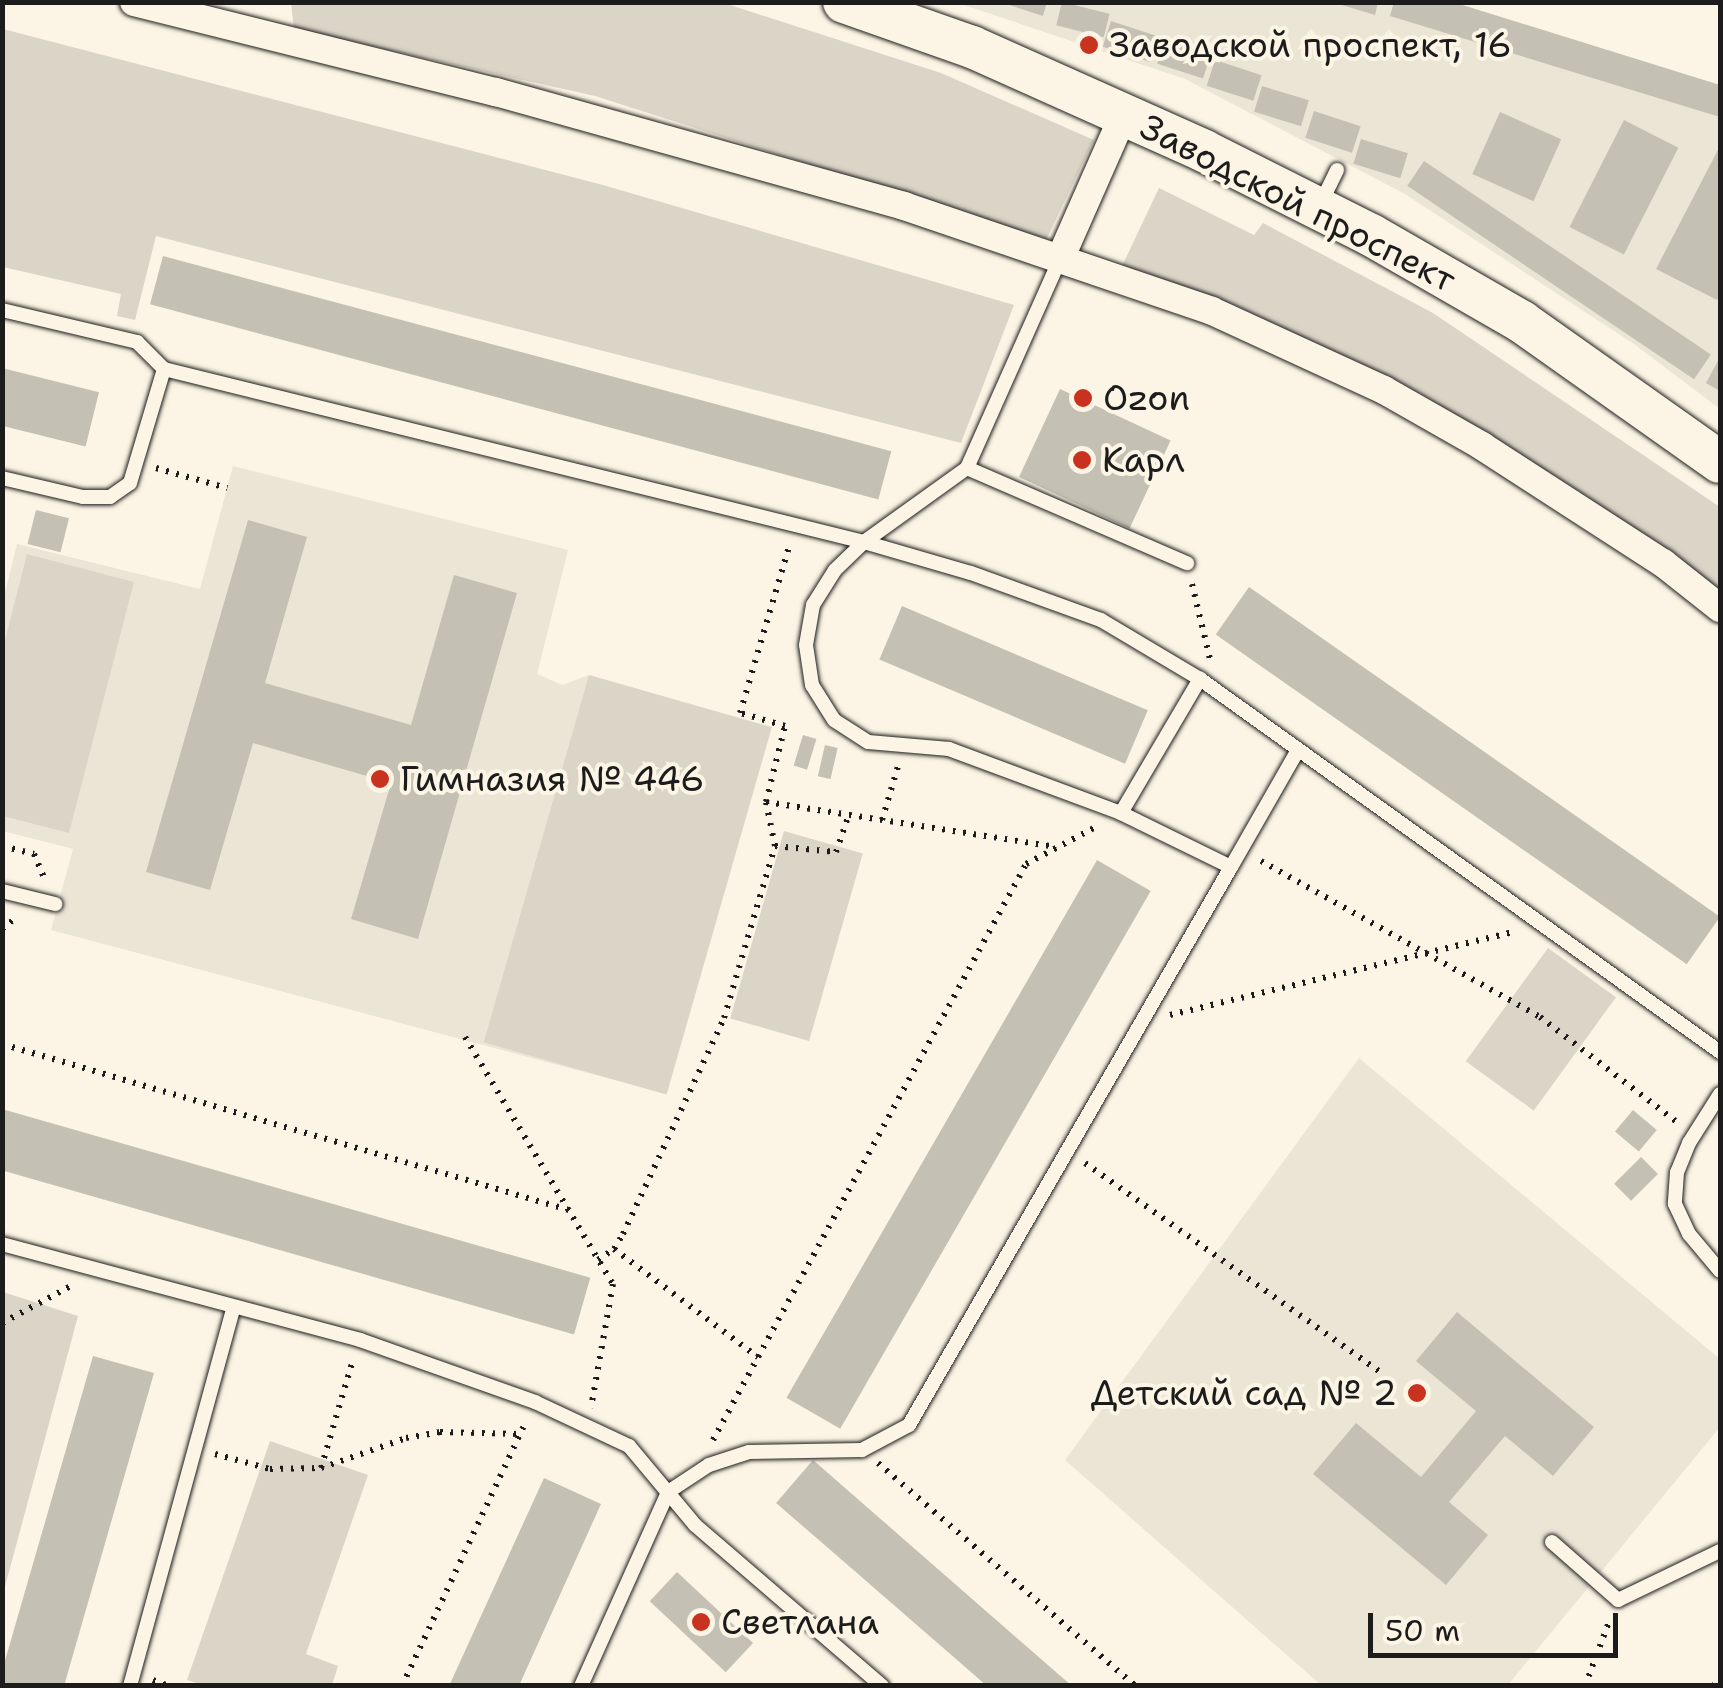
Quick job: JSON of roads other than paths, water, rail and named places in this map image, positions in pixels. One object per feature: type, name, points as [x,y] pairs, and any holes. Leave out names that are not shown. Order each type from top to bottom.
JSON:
[{"type":"main road","name":"Заводской проспект","points":[[844,2],[972,47],[1124,114],[1449,278],[1522,322],[1720,462]]},
{"type":"street","points":[[134,2],[496,92],[904,206],[1212,312],[1384,390],[1587,513],[1720,608]]},
{"type":"street","points":[[1060,259],[1124,114]]},
{"type":"lane","points":[[1317,210],[1337,170]]},
{"type":"lane","points":[[1060,259],[967,468],[864,542],[836,570],[813,605],[806,645],[812,685],[834,720],[868,742],[949,749],[1121,813],[1230,867]]},
{"type":"lane","points":[[2,310],[137,342],[164,369],[864,542],[971,573],[1101,620],[1200,678],[1720,1052]]},
{"type":"lane","points":[[2,478],[83,497],[110,497],[130,483],[164,369]]},
{"type":"lane","points":[[967,468],[1187,563]]},
{"type":"lane","points":[[1121,813],[1200,678]]},
{"type":"lane","points":[[581,1686],[668,1492],[709,1465],[749,1452],[862,1450],[909,1425],[1298,750]]},
{"type":"lane","points":[[2,891],[52,903]]},
{"type":"lane","points":[[1720,1094],[1677,1172],[1675,1204],[1689,1234],[1720,1271]]},
{"type":"lane","points":[[2,1244],[360,1340],[535,1402],[629,1446],[696,1526],[882,1686]]},
{"type":"lane","points":[[130,1686],[234,1306]]},
{"type":"lane","points":[[1552,1542],[1618,1600],[1720,1551]]},
{"type":"place","name":"Заводской проспект, 16","points":[[1089,45]]},
{"type":"place","name":"Ozon","points":[[1083,398]]},
{"type":"place","name":"Карл","points":[[1082,460]]},
{"type":"place","name":"Гимназия № 446","points":[[380,779]]},
{"type":"place","name":"Детский сад № 2","points":[[1417,1393]]},
{"type":"place","name":"Светлана","points":[[701,1622]]}]
